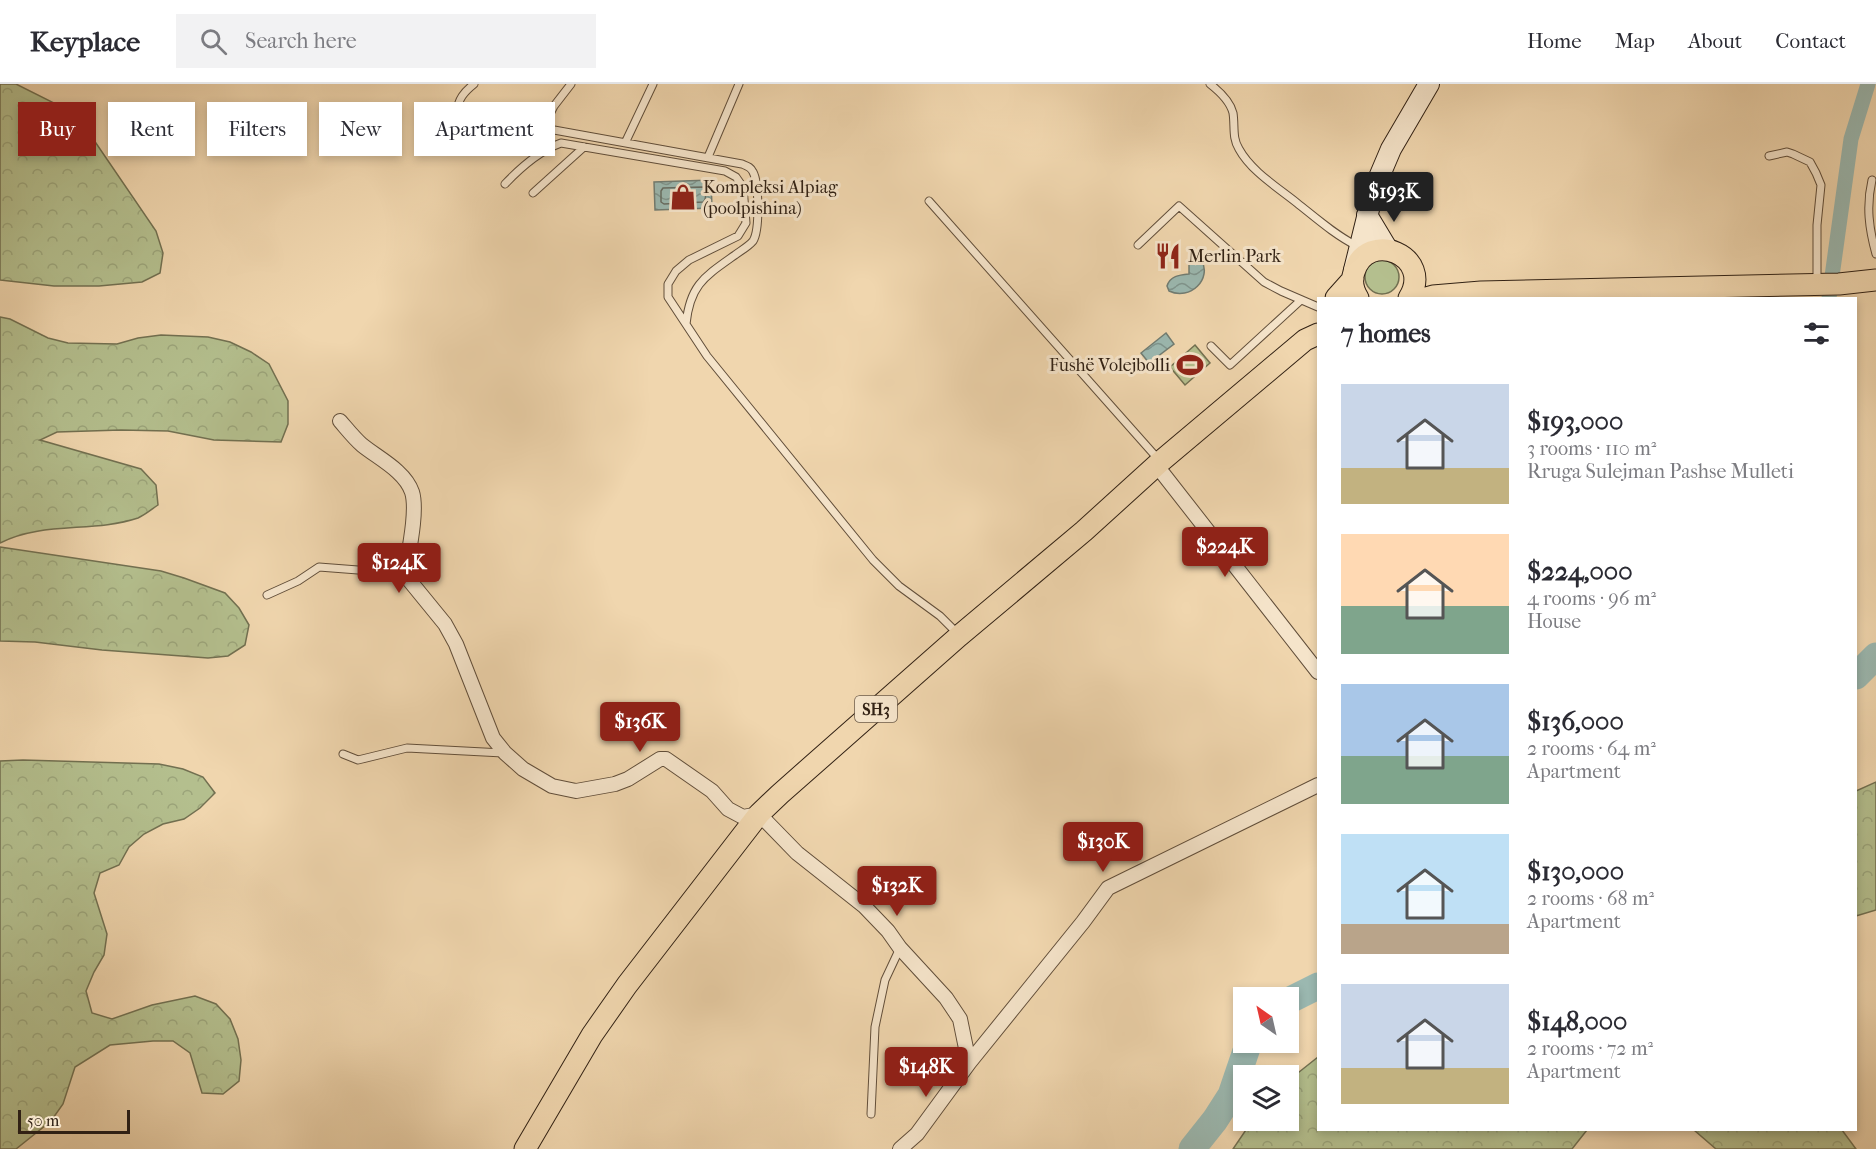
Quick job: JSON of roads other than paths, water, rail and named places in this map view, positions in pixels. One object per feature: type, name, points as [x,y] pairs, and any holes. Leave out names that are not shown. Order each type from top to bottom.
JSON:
[{"type":"main road","points":[[1355,282],[1359,247],[1374,189],[1391,149],[1429,84]]},
{"type":"main road","points":[[1367,215],[1388,250]]},
{"type":"main road","points":[[1337,297],[1355,282],[1359,262],[1366,255],[1374,251],[1388,250],[1397,252],[1410,264],[1415,277],[1409,297]]},
{"type":"main road","points":[[1415,277],[1481,292]]},
{"type":"main road","points":[[1439,297],[1481,292],[1608,294],[1820,285],[1876,280]]},
{"type":"main road","name":"SH3","points":[[525,1149],[592,1035],[634,976],[759,814],[959,636],[1084,531],[1158,464],[1312,337]]},
{"type":"street","points":[[340,421],[361,444],[406,480],[412,492],[414,504],[405,575],[446,624],[493,738],[505,753],[523,769],[552,786],[576,791],[615,784],[628,779],[660,759],[666,759],[712,791],[728,809],[743,817],[759,814],[797,853],[864,906],[946,998],[960,1019],[969,1063]]},
{"type":"street","points":[[1158,464],[1317,671]]},
{"type":"street","points":[[900,1149],[917,1134],[969,1063],[1108,888],[1317,785]]},
{"type":"lane","points":[[459,102],[463,93],[474,84]]},
{"type":"lane","points":[[555,105],[571,84]]},
{"type":"lane","points":[[626,141],[653,84]]},
{"type":"lane","points":[[708,158],[739,84]]},
{"type":"lane","points":[[1210,84],[1219,92],[1233,112],[1234,137],[1244,158],[1271,183],[1342,239],[1359,247]]},
{"type":"lane","points":[[555,130],[626,141],[750,167],[755,178],[758,223],[753,241],[700,283],[688,306],[686,324]]},
{"type":"lane","points":[[505,184],[534,158],[561,143],[725,171],[736,177],[743,187],[746,223],[742,231],[738,236],[689,260],[676,272],[668,284],[668,297],[707,356],[873,560],[898,586],[947,622],[959,636]]},
{"type":"lane","points":[[533,193],[584,147]]},
{"type":"lane","points":[[1769,156],[1787,152],[1810,162],[1821,185],[1817,225],[1820,285]]},
{"type":"lane","points":[[1872,180],[1868,198],[1868,214],[1876,254]]},
{"type":"lane","points":[[929,201],[1158,464]]},
{"type":"lane","points":[[1138,245],[1179,206],[1264,282],[1317,308]]},
{"type":"lane","points":[[1211,346],[1230,365],[1301,300]]},
{"type":"lane","points":[[267,595],[298,581],[319,567],[405,575]]},
{"type":"lane","points":[[343,754],[358,760],[407,748],[505,753]]},
{"type":"lane","points":[[871,1114],[875,1028],[885,980],[900,948]]},
{"type":"water","points":[[711,180],[712,208],[655,210],[654,182]]},
{"type":"water","points":[[1198,257],[1204,267],[1202,281],[1192,291],[1177,293],[1169,291],[1167,286],[1170,280],[1189,274],[1191,258]]},
{"type":"water","points":[[1166,333],[1174,344],[1149,363],[1141,353]]},
{"type":"waterway","points":[[1829,297],[1851,139],[1868,84]]},
{"type":"waterway","points":[[1857,675],[1876,656]]},
{"type":"waterway","points":[[1299,996],[1317,986]]},
{"type":"waterway","points":[[1192,1149],[1231,1095],[1245,1053]]},
{"type":"place","name":"Kompleksi Alpiag (poolpishina)","points":[[683,197]]},
{"type":"place","name":"Merlin Park","points":[[1168,256]]},
{"type":"place","name":"Fushë Volejbolli","points":[[1190,365]]}]
